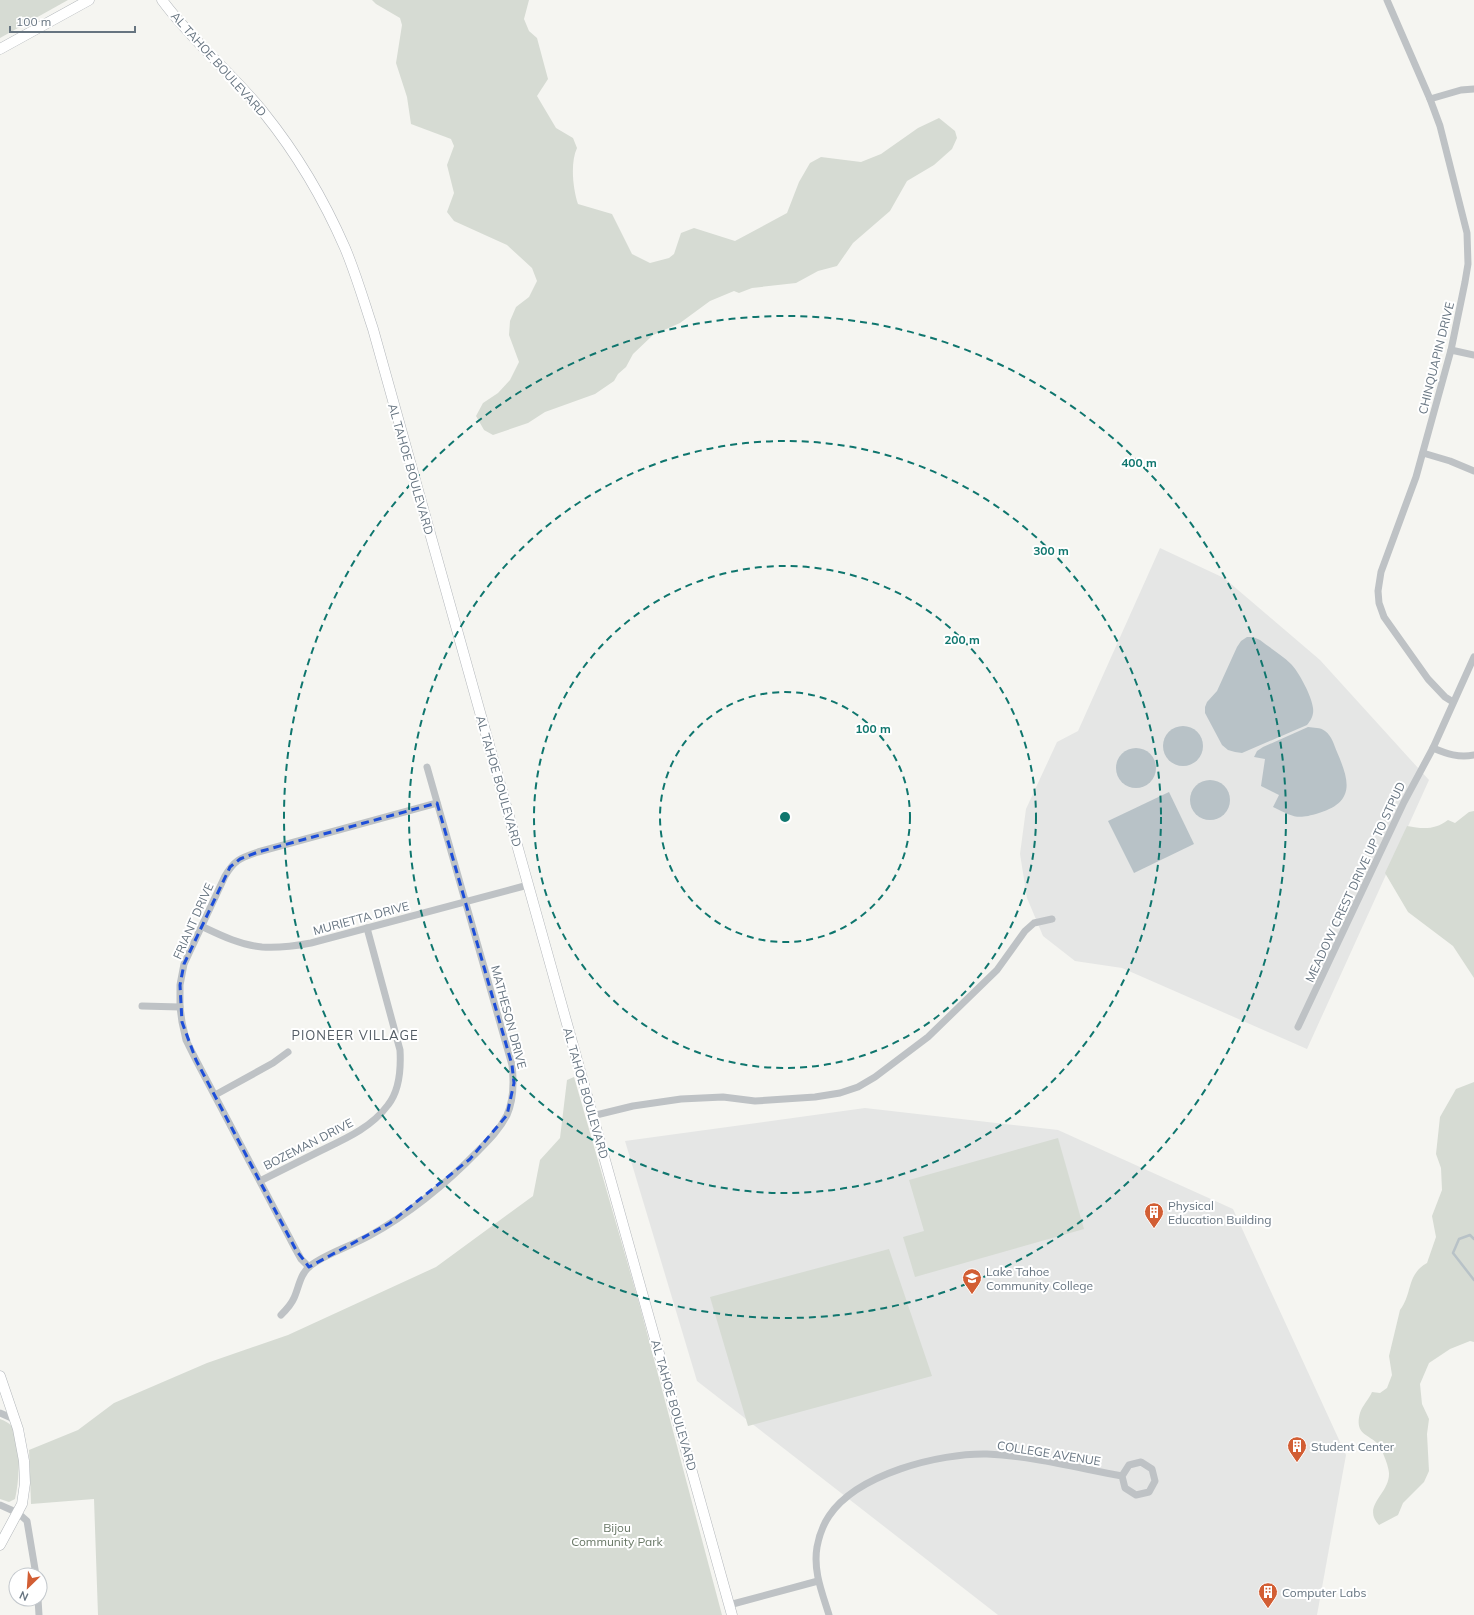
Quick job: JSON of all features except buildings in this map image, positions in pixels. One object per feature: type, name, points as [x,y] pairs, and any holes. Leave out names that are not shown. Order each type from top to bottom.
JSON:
[{"type":"main road","points":[[0,49],[88,0]]},
{"type":"main road","name":"AL TAHOE BOULEVARD","points":[[162,0],[183,26],[243,88],[276,129],[302,165],[320,197],[345,249],[373,329],[730,1610]]},
{"type":"main road","points":[[0,1376],[16,1420],[24,1461],[25,1483],[22,1504],[0,1545]]},
{"type":"street","name":"CHINQUAPIN DRIVE","points":[[1387,0],[1430,99],[1448,154],[1471,249],[1451,350],[1423,453],[1407,502],[1381,572],[1378,590],[1379,603],[1384,617],[1428,679],[1445,697],[1453,702]]},
{"type":"street","points":[[1430,99],[1461,90],[1474,89]]},
{"type":"street","points":[[1451,350],[1474,356]]},
{"type":"street","points":[[1423,453],[1450,461],[1474,471]]},
{"type":"street","name":"MEADOW CREST DRIVE UP TO STPUD","points":[[1298,1027],[1404,802],[1433,748],[1474,657]]},
{"type":"street","points":[[1433,748],[1459,756],[1474,755]]},
{"type":"street","name":"MATHESON DRIVE","points":[[281,1315],[293,1300],[298,1284],[309,1267],[369,1236],[410,1209],[470,1159],[498,1129],[507,1115],[512,1099],[514,1083],[512,1065],[427,767]]},
{"type":"street","name":"FRIANT DRIVE","points":[[309,1267],[301,1259],[296,1250],[186,1040],[180,1007],[180,985],[184,964],[200,926],[225,876],[230,868],[240,858],[437,803]]},
{"type":"street","name":"MURIETTA DRIVE","points":[[200,926],[239,942],[262,947],[286,947],[311,943],[528,884]]},
{"type":"street","points":[[592,1116],[634,1106],[681,1099],[723,1097],[755,1101],[816,1097],[840,1093],[858,1087],[928,1037],[997,970],[1025,931],[1034,923],[1052,919]]},
{"type":"street","name":"BOZEMAN DRIVE","points":[[260,1181],[358,1132],[377,1118],[389,1104],[397,1087],[401,1069],[400,1050],[367,928]]},
{"type":"street","points":[[142,1006],[180,1007]]},
{"type":"street","points":[[215,1095],[273,1063],[288,1052]]},
{"type":"street","points":[[0,1413],[16,1420]]},
{"type":"street","name":"COLLEGE AVENUE","points":[[828,1615],[818,1581],[816,1563],[817,1547],[822,1529],[829,1515],[854,1491],[882,1477],[936,1458],[986,1454],[1012,1456],[1122,1476]]},
{"type":"street","points":[[1141,1462],[1152,1469],[1155,1481],[1148,1492],[1136,1495],[1125,1488],[1122,1476],[1129,1465],[1141,1462]]},
{"type":"street","points":[[0,1505],[18,1513],[27,1521],[35,1567]]},
{"type":"street","points":[[730,1610],[818,1581]]},
{"type":"highlighted area","points":[[437,803],[512,1065],[514,1083],[507,1115],[470,1159],[390,1223],[309,1267],[296,1250],[196,1060],[182,1022],[180,985],[184,964],[230,867],[240,859],[258,852]]},
{"type":"shaded area","points":[[1160,548],[1224,578],[1320,660],[1429,780],[1307,1049],[1122,968],[1075,961],[1043,936],[1027,898],[1020,854],[1026,809],[1057,742],[1078,731]]},
{"type":"shaded area","points":[[1247,637],[1253,637],[1260,640],[1291,664],[1305,685],[1312,703],[1313,713],[1307,725],[1242,753],[1228,750],[1222,745],[1205,713],[1205,707],[1207,702],[1217,691],[1237,647],[1241,641]]},
{"type":"shaded area","points":[[1187,726],[1194,729],[1200,735],[1203,746],[1202,754],[1194,763],[1187,766],[1179,766],[1172,763],[1164,754],[1163,742],[1166,735],[1175,727]]},
{"type":"shaded area","points":[[1308,727],[1319,728],[1327,733],[1331,738],[1344,772],[1346,789],[1344,796],[1339,803],[1331,808],[1319,813],[1300,817],[1273,807],[1279,795],[1261,786],[1265,759],[1254,757],[1257,751],[1263,747]]},
{"type":"shaded area","points":[[1140,748],[1147,751],[1153,757],[1156,768],[1155,776],[1147,785],[1140,788],[1132,788],[1125,785],[1117,776],[1116,764],[1119,757],[1128,749]]},
{"type":"shaded area","points":[[1214,780],[1221,783],[1227,789],[1230,800],[1229,808],[1221,817],[1214,820],[1206,820],[1199,817],[1191,808],[1190,796],[1193,789],[1202,781]]},
{"type":"shaded area","points":[[1169,792],[1194,844],[1134,873],[1108,821]]},
{"type":"shaded area","name":"Lake Tahoe Community College","points":[[865,1108],[1058,1130],[1233,1209],[1346,1455],[1317,1615],[998,1615],[697,1381],[625,1141]]},
{"type":"green space","points":[[0,0],[68,0],[0,38]]},
{"type":"green space","points":[[372,0],[529,0],[524,19],[529,31],[537,38],[548,79],[537,96],[556,128],[573,138],[577,148],[573,176],[578,204],[612,214],[632,254],[650,263],[669,258],[674,254],[681,233],[694,228],[735,241],[787,213],[799,182],[810,163],[821,157],[861,162],[881,154],[918,128],[939,118],[955,131],[957,138],[952,149],[934,165],[907,181],[890,211],[853,243],[837,266],[818,271],[796,283],[752,288],[739,293],[734,291],[710,301],[680,323],[653,335],[633,354],[626,367],[618,374],[614,381],[595,394],[545,412],[528,423],[493,435],[484,430],[476,416],[483,403],[498,393],[510,380],[519,362],[509,335],[510,321],[516,307],[529,297],[537,281],[532,268],[507,245],[454,221],[447,212],[454,193],[447,165],[454,146],[451,139],[411,124],[407,97],[396,63],[402,25],[400,18],[376,4]]},
{"type":"green space","points":[[1474,811],[1474,978],[1453,946],[1408,912],[1385,873],[1407,826],[1429,828],[1438,826],[1448,820],[1455,823],[1469,812]]},
{"type":"green space","name":"Bijou Community Park","points":[[574,1077],[639,1303],[722,1615],[98,1615],[94,1499],[31,1504],[29,1450],[78,1430],[114,1403],[207,1363],[288,1335],[436,1267],[533,1196],[540,1160],[560,1138],[567,1080]]},
{"type":"green space","points":[[1474,1082],[1474,1342],[1470,1341],[1450,1349],[1429,1363],[1420,1384],[1422,1404],[1429,1419],[1427,1434],[1429,1471],[1424,1482],[1403,1503],[1398,1515],[1379,1525],[1374,1518],[1373,1512],[1388,1480],[1389,1470],[1378,1444],[1361,1430],[1359,1426],[1360,1413],[1372,1392],[1380,1393],[1387,1388],[1392,1375],[1389,1356],[1400,1310],[1404,1304],[1416,1273],[1427,1263],[1436,1237],[1432,1216],[1442,1190],[1441,1168],[1436,1154],[1440,1117],[1456,1089]]},
{"type":"green space","points":[[1058,1138],[1084,1229],[915,1277],[903,1237],[924,1231],[909,1180]]},
{"type":"green space","points":[[889,1249],[932,1376],[748,1426],[710,1297]]},
{"type":"green space","points":[[0,1419],[12,1426],[18,1442],[19,1463],[15,1499],[9,1502],[0,1499]]},
{"type":"waterway","points":[[1474,1239],[1470,1235],[1459,1239],[1453,1253],[1474,1280]]},
{"type":"place","name":"Physical Education Building","points":[[1154,1229]]},
{"type":"place","name":"Lake Tahoe Community College","points":[[972,1295]]},
{"type":"place","name":"Student Center","points":[[1297,1463]]},
{"type":"place","name":"Computer Labs","points":[[1268,1609]]},
{"type":"district","name":"PIONEER VILLAGE","points":[[355,1035]]}]
